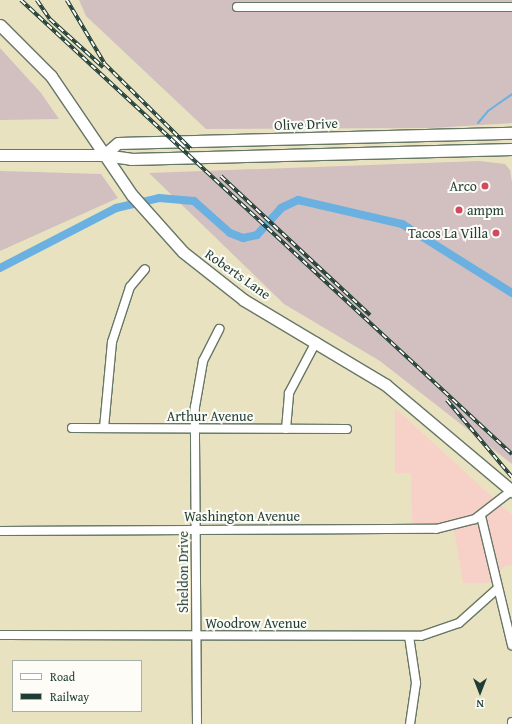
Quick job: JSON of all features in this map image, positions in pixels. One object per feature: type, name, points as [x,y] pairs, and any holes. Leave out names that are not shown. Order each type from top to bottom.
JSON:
[{"type":"main road","name":"Roberts Lane","points":[[0,25],[51,76],[85,121],[104,155],[145,211],[210,275],[403,398],[512,491]]},
{"type":"main road","name":"Olive Drive","points":[[104,155],[118,143],[512,133]]},
{"type":"main road","points":[[335,153],[353,144],[442,142],[454,135]]},
{"type":"main road","points":[[0,155],[104,155],[132,159],[512,150]]},
{"type":"street","points":[[237,7],[512,7]]},
{"type":"street","points":[[104,428],[112,342],[130,287],[144,269]]},
{"type":"street","name":"Sheldon Drive","points":[[197,724],[195,428],[199,377],[218,329]]},
{"type":"street","points":[[286,429],[289,393],[316,342]]},
{"type":"street","name":"Arthur Avenue","points":[[72,428],[347,429]]},
{"type":"street","points":[[512,491],[481,516],[497,589],[512,645]]},
{"type":"street","name":"Washington Avenue","points":[[0,530],[436,529],[481,516]]},
{"type":"street","name":"Woodrow Avenue","points":[[0,635],[408,636],[433,634],[459,623],[497,589]]},
{"type":"street","points":[[408,636],[416,683],[410,724]]},
{"type":"shaded area","points":[[79,0],[512,0],[512,123],[432,128],[206,129],[86,16]]},
{"type":"shaded area","points":[[0,48],[41,93],[59,119],[0,120]]},
{"type":"shaded area","points":[[479,161],[505,164],[510,170],[512,182],[512,464],[380,361],[284,304],[149,173]]},
{"type":"shaded area","points":[[0,171],[101,174],[118,198],[0,251]]},
{"type":"shaded area","points":[[395,408],[512,515],[512,565],[505,566],[488,583],[463,583],[453,524],[412,526],[411,473],[395,473]]},
{"type":"waterway","points":[[478,123],[488,111],[512,94]]},
{"type":"waterway","points":[[0,268],[116,208],[159,198],[194,201],[230,233],[243,238],[257,235],[281,208],[298,200],[402,224],[512,293]]},
{"type":"railway","points":[[21,0],[512,454]]},
{"type":"railway","points":[[37,0],[50,19],[103,67]]},
{"type":"railway","points":[[67,0],[105,64],[191,149]]},
{"type":"railway","points":[[221,176],[370,315]]},
{"type":"railway","points":[[447,400],[512,477]]},
{"type":"place","name":"Arco","points":[[485,186]]},
{"type":"place","name":"ampm","points":[[459,210]]},
{"type":"place","name":"Tacos La Villa","points":[[496,233]]}]
